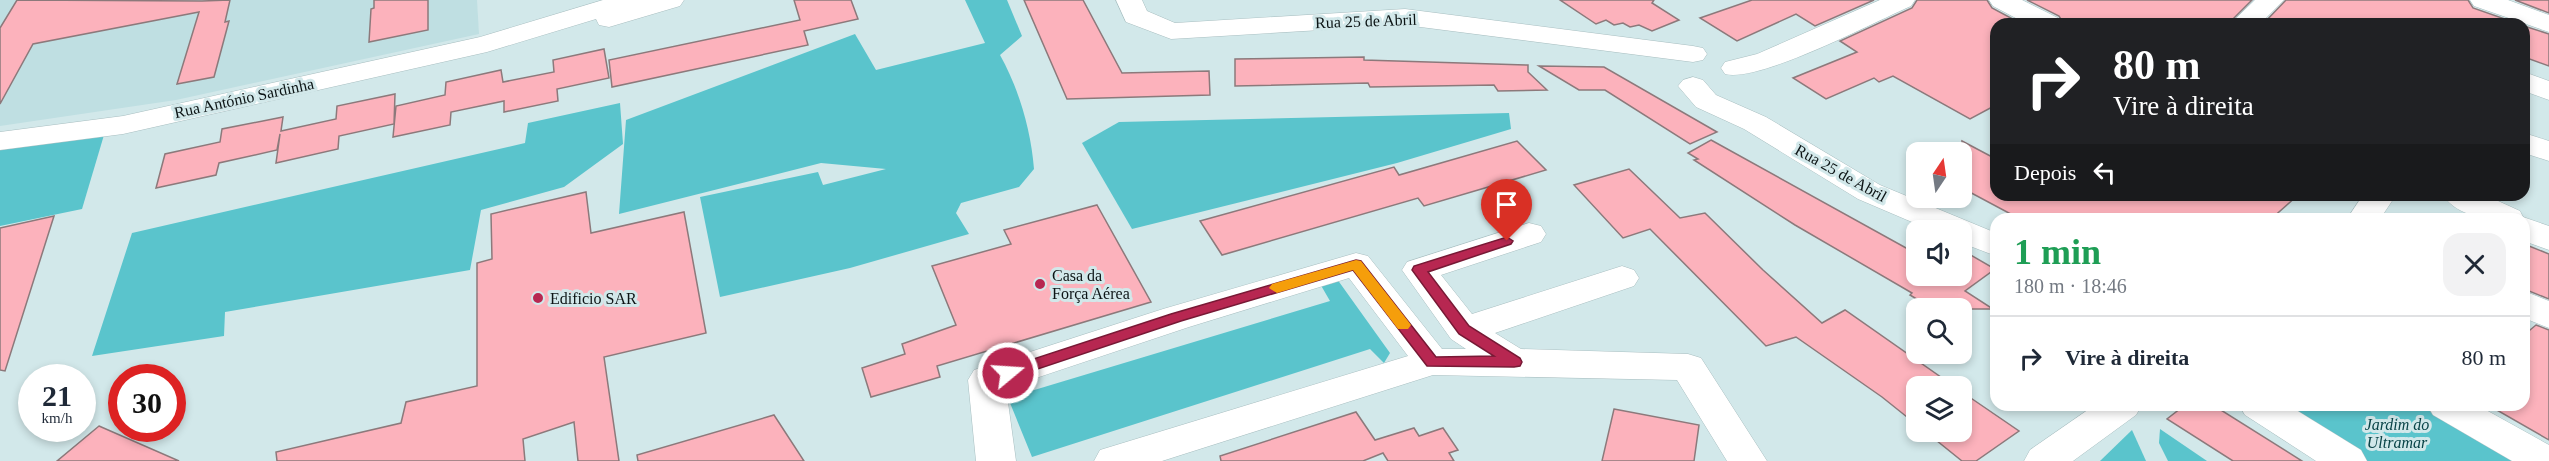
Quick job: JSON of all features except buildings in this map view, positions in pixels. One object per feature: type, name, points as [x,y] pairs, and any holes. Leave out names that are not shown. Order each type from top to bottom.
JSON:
[{"type":"street","name":"Rua António Sardinha","points":[[0,141],[123,125],[487,44],[534,38],[627,8],[671,0]]},
{"type":"street","name":"Rua 25 de Abril","points":[[1129,0],[1136,16],[1171,31],[1405,17],[1616,44],[1687,71],[1706,101],[1755,123],[1869,192],[1990,242]]},
{"type":"street","points":[[1687,71],[1717,57],[1735,75],[1902,0]]},
{"type":"street","points":[[2001,0],[2036,18]]},
{"type":"street","points":[[2253,18],[2271,0]]},
{"type":"street","points":[[2483,0],[2549,24]]},
{"type":"street","name":"Rua António Sardinha","points":[[487,44],[589,6],[627,8]]},
{"type":"street","name":"Rua 25 de Abril","points":[[1735,75],[1738,102],[1755,123]]},
{"type":"street","points":[[2530,83],[2549,90]]},
{"type":"street","points":[[2530,144],[2549,152]]},
{"type":"street","points":[[2471,201],[2496,213]]},
{"type":"street","points":[[2530,230],[2549,239]]},
{"type":"street","points":[[1514,362],[1464,330],[1419,270],[1528,234]]},
{"type":"street","points":[[996,461],[987,380],[1176,318],[1356,264],[1432,362]]},
{"type":"street","points":[[1464,330],[1622,278]]},
{"type":"street","points":[[2530,306],[2549,315]]},
{"type":"street","points":[[1114,461],[1432,362],[1514,362],[1688,367],[1747,461]]},
{"type":"street","points":[[2044,461],[2115,411]]},
{"type":"street","points":[[2268,411],[2348,461]]},
{"type":"street","points":[[2456,411],[2544,461]]},
{"type":"shaded area","points":[[0,0],[477,0],[479,34],[176,100],[0,126]]},
{"type":"green space","points":[[965,0],[1007,0],[1022,36],[1000,55],[1023,110],[1034,169],[1019,187],[961,203],[956,213],[969,234],[850,268],[720,297],[700,197],[818,172],[823,185],[886,169],[821,163],[619,214],[626,120],[855,34],[876,70],[985,43]]},
{"type":"green space","points":[[620,103],[623,144],[564,187],[481,210],[470,270],[225,312],[224,336],[92,356],[132,233],[525,143],[528,123]]},
{"type":"green space","points":[[1509,113],[1511,129],[1397,163],[1132,229],[1082,143],[1119,122]]},
{"type":"green space","points":[[104,135],[82,209],[0,226],[0,143]]},
{"type":"green space","points":[[1337,279],[1390,353],[1384,363],[1370,349],[1032,457],[1008,398],[1330,301],[1319,282]]},
{"type":"green space","name":"Jardim do Ultramar","points":[[2284,411],[2437,411],[2525,461],[2364,461]]},
{"type":"green space","points":[[2160,429],[2207,461],[2168,461],[2159,443]]},
{"type":"green space","points":[[2132,430],[2146,461],[2100,461]]},
{"type":"slow traffic","points":[[1277,288],[1356,264],[1403,325]]},
{"type":"place","name":"Casa da Força Aérea","points":[[1040,284]]},
{"type":"place","name":"Edificio SAR","points":[[538,298]]},
{"type":"route","points":[[1008,373],[1176,318],[1356,264],[1432,362],[1514,362],[1464,330],[1419,270],[1507,241]]}]
